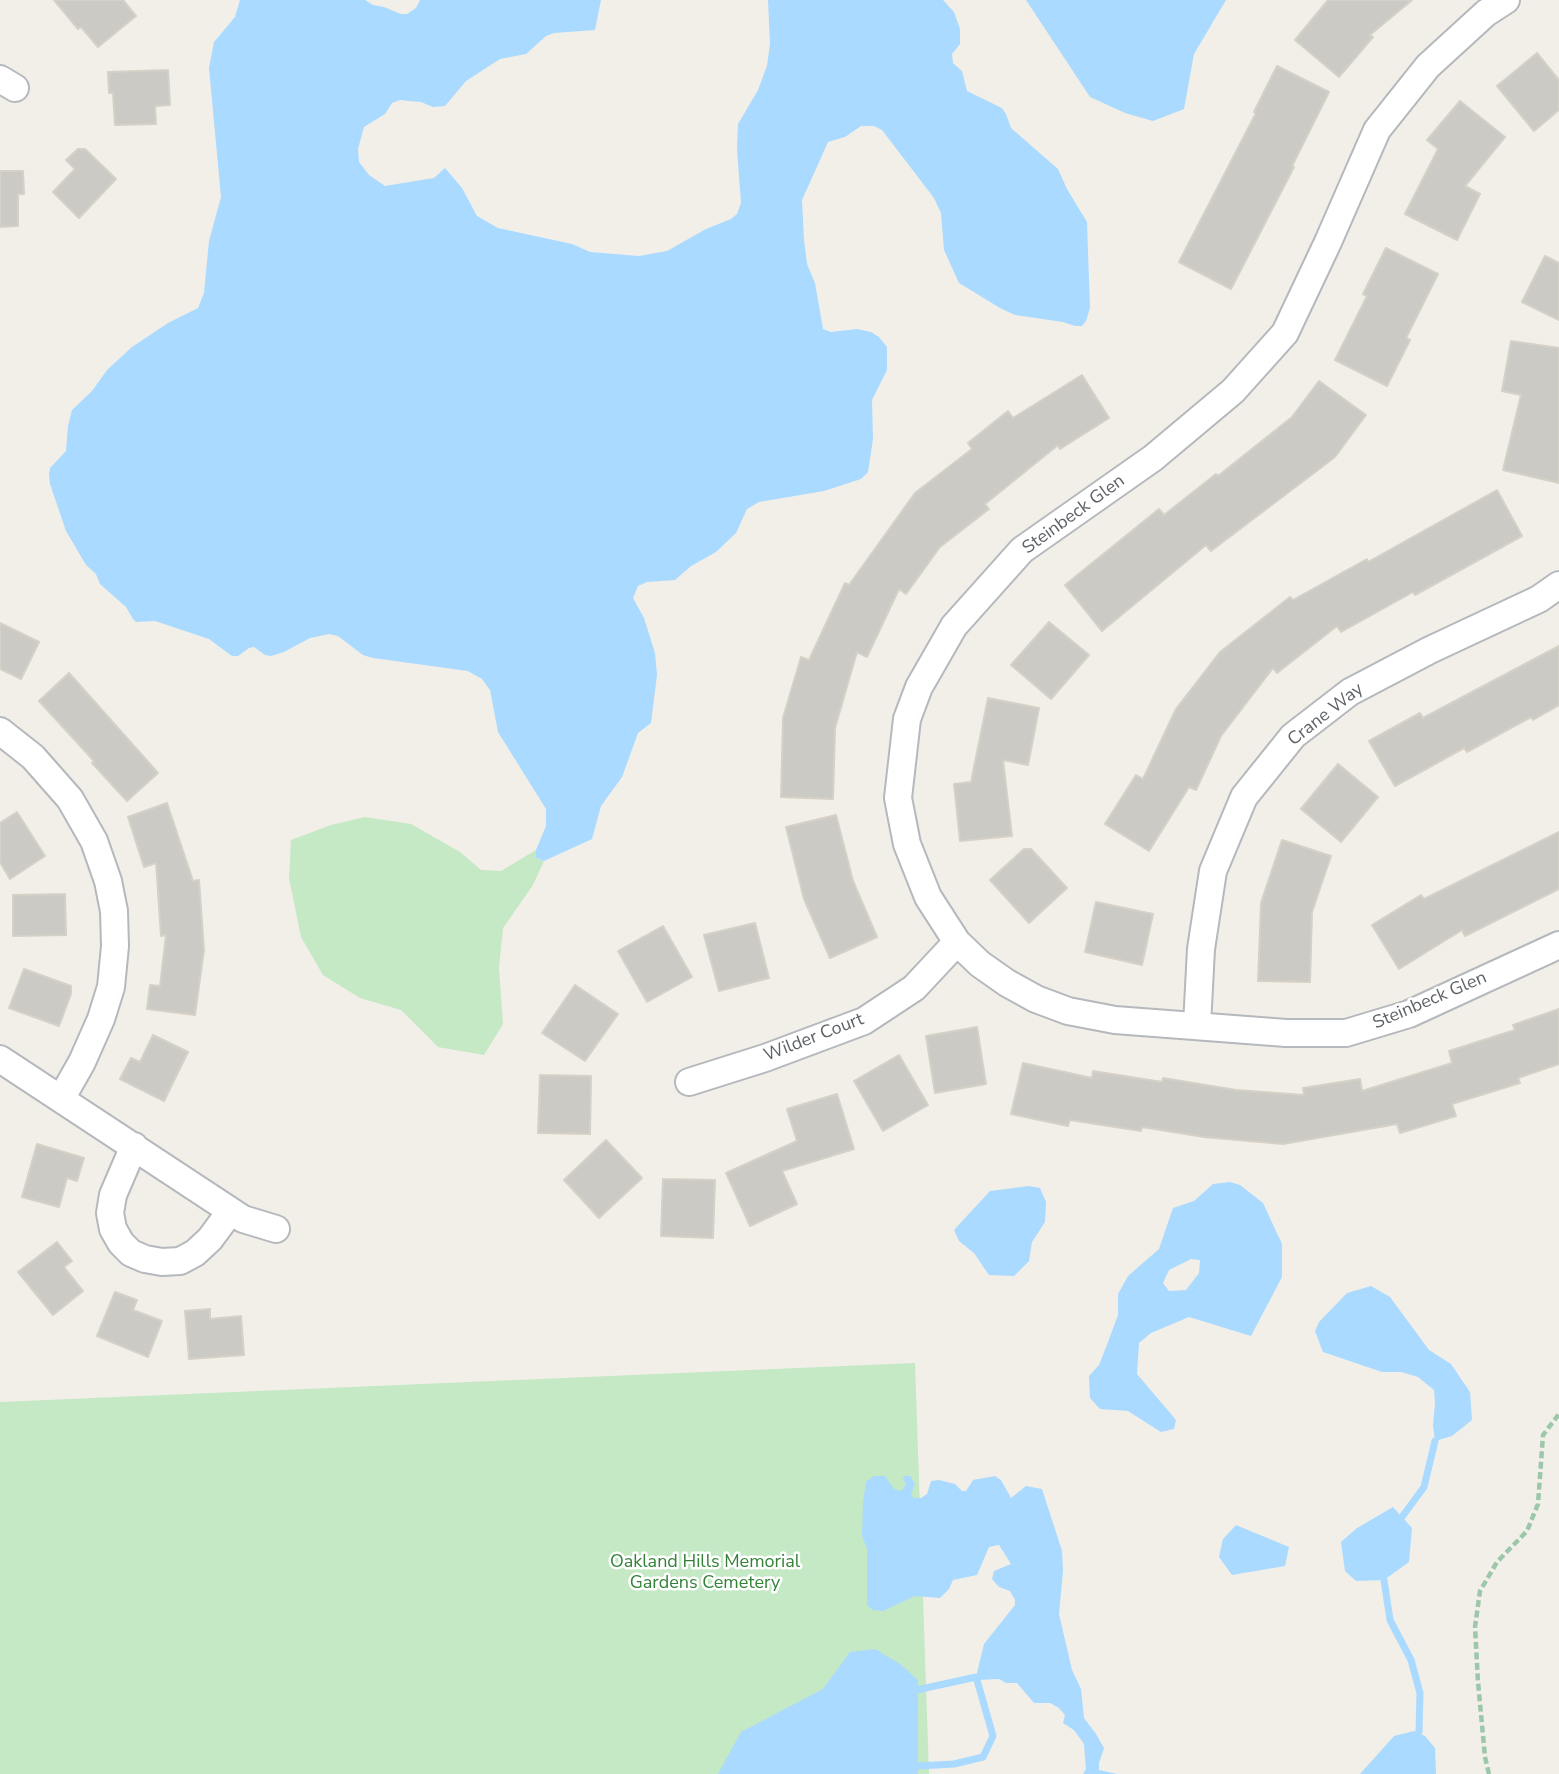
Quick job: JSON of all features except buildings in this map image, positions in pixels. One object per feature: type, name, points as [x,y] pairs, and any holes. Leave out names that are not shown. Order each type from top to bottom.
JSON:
[{"type":"street","name":"Steinbeck Glen","points":[[1506,0],[1486,13],[1428,66],[1377,130],[1285,334],[1233,391],[1163,449],[1022,550],[954,626],[919,687],[907,719],[898,798],[907,844],[928,897],[957,942],[980,964],[1007,983],[1036,999],[1068,1011],[1115,1020],[1286,1033],[1346,1033],[1409,1014],[1559,945]]},
{"type":"street","name":"Crane Way","points":[[1197,1025],[1201,948],[1213,871],[1244,797],[1293,736],[1350,692],[1430,650],[1539,599],[1559,585]]},
{"type":"street","points":[[0,731],[33,757],[70,799],[94,841],[108,881],[114,911],[115,946],[111,987],[91,1040],[61,1098]]},
{"type":"street","name":"Wilder Court","points":[[689,1082],[765,1058],[864,1021],[914,988],[957,942]]},
{"type":"street","points":[[0,1059],[230,1212],[276,1229]]},
{"type":"street","points":[[134,1146],[113,1195],[110,1213],[113,1229],[131,1253],[162,1262],[180,1261],[203,1246],[230,1212]]},
{"type":"path","points":[[1489,1774],[1485,1757],[1475,1627],[1480,1591],[1497,1562],[1527,1531],[1538,1504],[1544,1435],[1559,1414]]},
{"type":"green space","points":[[365,817],[411,824],[460,852],[481,870],[501,871],[536,850],[536,858],[544,861],[533,885],[503,928],[499,968],[503,1024],[484,1055],[438,1047],[401,1010],[360,998],[323,975],[301,937],[289,878],[291,840],[331,825]]},
{"type":"green space","name":"Oakland Hills Memorial Gardens Cemetery","points":[[915,1363],[929,1774],[0,1774],[0,1402]]},
{"type":"water","points":[[240,0],[365,0],[373,5],[407,14],[416,8],[420,0],[601,0],[595,30],[554,33],[546,36],[526,54],[500,59],[466,81],[445,106],[433,107],[421,102],[400,100],[392,103],[385,114],[364,127],[358,149],[359,162],[369,175],[385,186],[434,178],[445,168],[462,188],[477,216],[498,228],[572,244],[590,252],[639,256],[667,251],[737,214],[741,203],[738,124],[758,90],[767,66],[770,44],[768,0],[943,0],[954,12],[960,29],[960,44],[952,54],[953,63],[962,71],[967,91],[1002,108],[1011,128],[1058,169],[1087,222],[1090,308],[1086,321],[1082,326],[1075,326],[1015,315],[959,283],[944,250],[941,213],[934,198],[882,130],[874,126],[861,126],[845,137],[828,142],[802,200],[804,240],[823,329],[831,332],[857,329],[871,332],[887,347],[887,370],[872,400],[873,439],[868,472],[861,479],[824,491],[759,502],[747,509],[736,533],[716,552],[691,566],[675,580],[647,582],[638,586],[633,598],[644,618],[655,653],[657,675],[651,723],[638,733],[622,777],[601,806],[592,839],[544,861],[536,858],[536,850],[546,826],[546,809],[498,732],[490,690],[482,679],[468,671],[373,658],[363,655],[338,636],[329,634],[310,638],[271,656],[254,647],[238,656],[232,656],[209,639],[155,621],[136,622],[126,607],[100,584],[66,531],[49,474],[50,468],[66,451],[72,410],[92,391],[107,370],[132,347],[168,323],[198,308],[204,293],[209,241],[221,197],[209,68],[214,42],[235,17]]},
{"type":"water","points":[[1026,0],[1226,0],[1194,54],[1184,109],[1153,121],[1125,113],[1090,97]]},
{"type":"water","points":[[1230,1182],[1240,1185],[1263,1203],[1282,1244],[1282,1277],[1251,1336],[1189,1317],[1151,1333],[1139,1343],[1137,1374],[1176,1420],[1174,1429],[1161,1432],[1128,1411],[1100,1409],[1090,1398],[1089,1376],[1099,1365],[1108,1342],[1118,1315],[1118,1294],[1128,1276],[1159,1249],[1173,1208],[1194,1201],[1213,1184]],"holes":[[[1191,1259],[1200,1260],[1199,1273],[1186,1290],[1169,1291],[1163,1283],[1169,1270]]]},
{"type":"water","points":[[1029,1186],[1040,1188],[1046,1202],[1045,1222],[1032,1242],[1029,1261],[1014,1276],[989,1275],[974,1253],[959,1241],[954,1230],[990,1191]]},
{"type":"water","points":[[1371,1286],[1390,1297],[1429,1350],[1451,1364],[1470,1392],[1472,1420],[1452,1436],[1435,1441],[1434,1390],[1418,1377],[1401,1372],[1382,1372],[1323,1352],[1315,1331],[1319,1322],[1347,1293]]},
{"type":"water","points":[[874,1476],[885,1476],[894,1489],[901,1491],[906,1485],[904,1476],[910,1476],[915,1484],[911,1494],[913,1498],[921,1498],[927,1494],[931,1481],[955,1484],[962,1491],[966,1491],[973,1480],[995,1476],[1001,1480],[1011,1498],[1026,1486],[1042,1489],[1062,1551],[1059,1614],[1072,1670],[1081,1689],[1084,1718],[1104,1748],[1099,1770],[1117,1774],[1083,1774],[1086,1769],[1084,1744],[1074,1730],[1063,1723],[1065,1715],[1059,1708],[1050,1703],[1034,1703],[1017,1683],[1006,1683],[999,1679],[977,1680],[984,1644],[1015,1605],[1010,1591],[999,1587],[992,1579],[994,1571],[1011,1564],[999,1545],[989,1547],[977,1575],[953,1580],[940,1598],[915,1596],[883,1611],[873,1610],[867,1605],[867,1548],[862,1536],[863,1503],[866,1482]]},
{"type":"water","points":[[1393,1507],[1412,1528],[1409,1562],[1384,1580],[1356,1581],[1345,1571],[1341,1542],[1357,1528]]},
{"type":"water","points":[[1236,1525],[1289,1547],[1285,1566],[1232,1575],[1219,1557],[1223,1539]]},
{"type":"water","points":[[875,1649],[900,1664],[918,1680],[918,1774],[718,1774],[741,1732],[823,1689],[850,1652]]},
{"type":"water","points":[[1414,1731],[1425,1736],[1435,1748],[1436,1774],[1360,1774],[1394,1736]]},
{"type":"waterway","points":[[1402,1517],[1424,1487],[1435,1441]]},
{"type":"waterway","points":[[1384,1580],[1390,1620],[1411,1660],[1420,1693],[1419,1732]]},
{"type":"waterway","points":[[912,1691],[976,1677]]},
{"type":"waterway","points":[[918,1766],[954,1764],[983,1757],[993,1736],[977,1680]]}]
